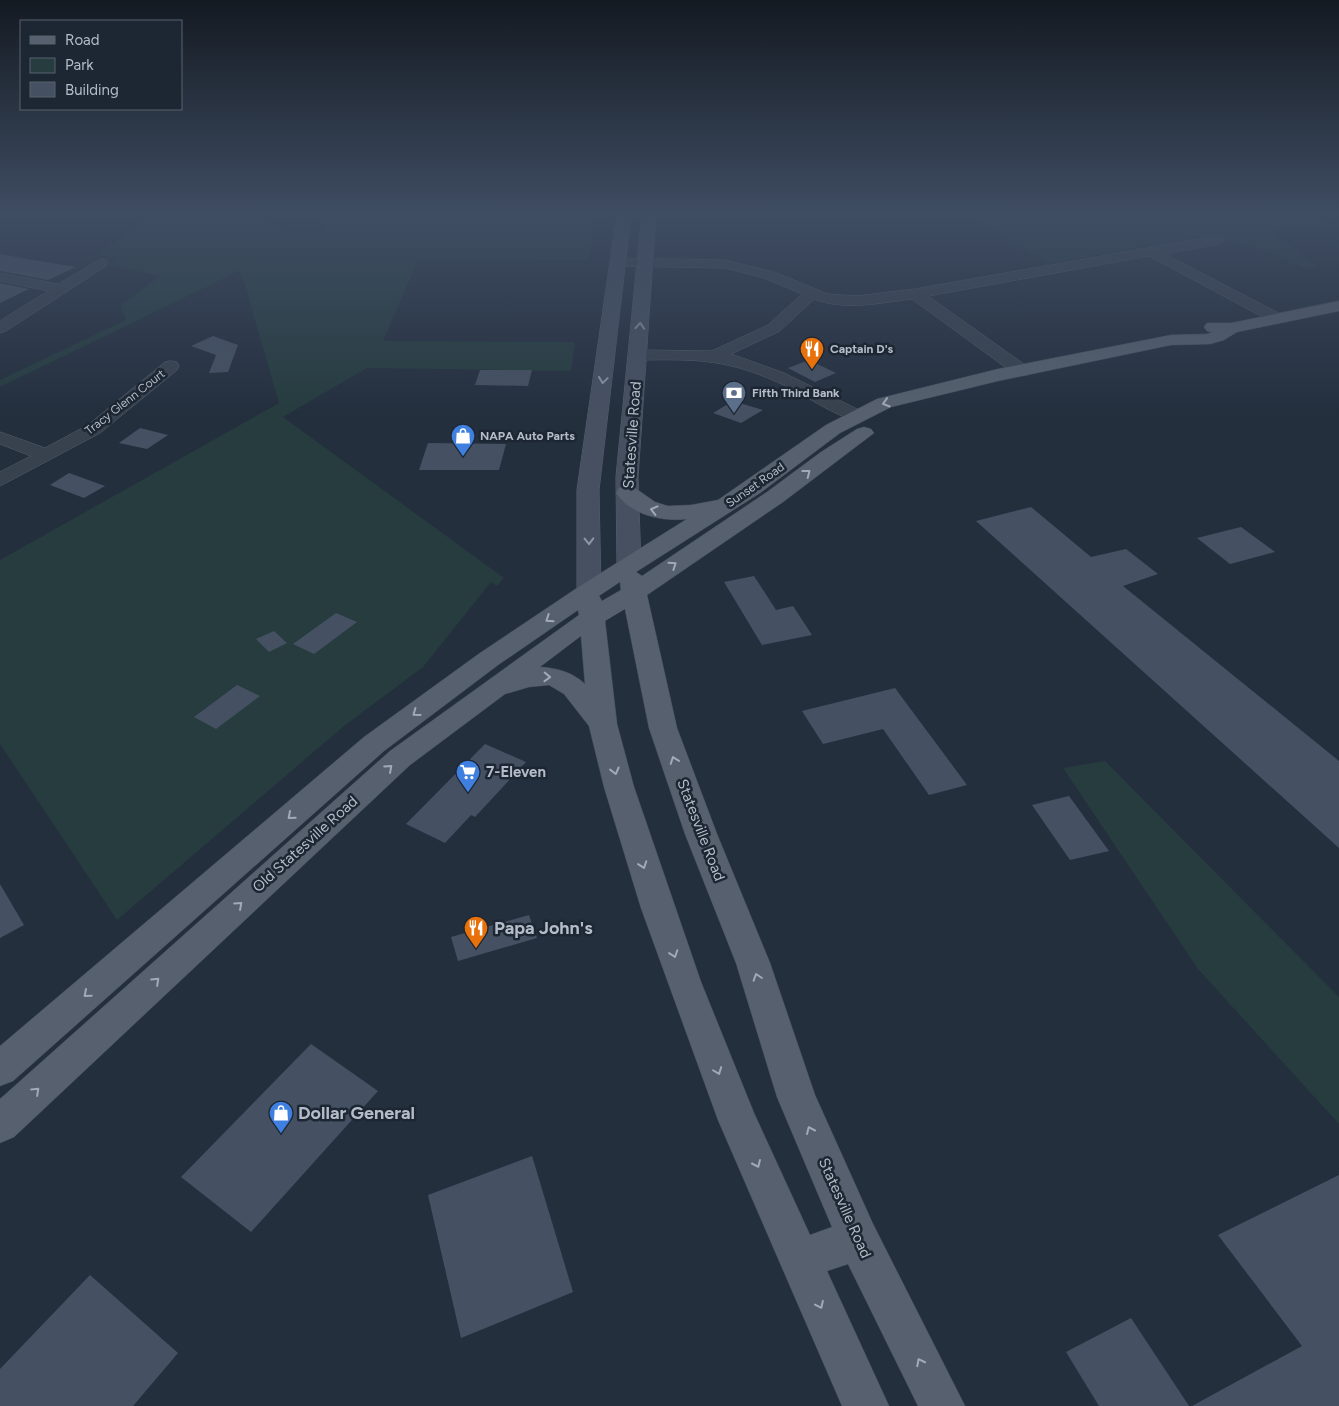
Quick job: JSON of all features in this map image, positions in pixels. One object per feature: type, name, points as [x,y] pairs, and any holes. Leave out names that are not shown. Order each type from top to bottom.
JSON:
[{"type":"main road","points":[[616,281],[588,490],[590,604],[603,724],[637,847],[684,982],[737,1120],[866,1406]]},
{"type":"main road","name":"Statesville Road","points":[[644,281],[627,493],[631,580],[663,728],[701,834],[753,963],[796,1097],[858,1239],[942,1406]]},
{"type":"main road","name":"Sunset Road","points":[[631,580],[735,499],[806,447],[857,416],[884,403],[1022,370],[1171,340],[1205,340],[1221,337],[1231,328],[1339,306]]},
{"type":"main road","name":"Sunset Road","points":[[631,580],[775,497],[854,438],[905,412],[926,394]]},
{"type":"main road","points":[[627,493],[643,507],[670,514],[706,509],[735,499]]},
{"type":"main road","name":"Old Statesville Road","points":[[0,1069],[374,744],[489,659],[631,580]]},
{"type":"main road","name":"Old Statesville Road","points":[[0,1124],[400,758],[484,695],[590,604]]},
{"type":"main road","points":[[484,695],[520,679],[555,677],[568,682],[582,695],[603,724]]},
{"type":"main road","points":[[800,1260],[858,1239]]},
{"type":"street","points":[[14,281],[61,289]]},
{"type":"street","points":[[0,328],[74,281]]},
{"type":"street","points":[[780,281],[825,298],[857,301],[915,294],[991,281]]},
{"type":"street","points":[[1206,281],[1278,319]]},
{"type":"street","points":[[714,356],[774,328],[812,293]]},
{"type":"street","points":[[915,294],[1022,370]]},
{"type":"street","points":[[638,356],[714,356],[730,359],[760,370],[857,416]]},
{"type":"street","name":"Tracy Glenn Court","points":[[0,480],[94,429],[171,366]]},
{"type":"street","points":[[0,438],[47,455]]},
{"type":"green space","points":[[154,281],[219,281],[0,387],[0,380],[126,320],[120,306]]},
{"type":"green space","points":[[243,281],[409,281],[383,341],[575,342],[571,371],[367,368],[283,417],[504,578],[497,586],[491,582],[423,667],[344,726],[117,920],[0,744],[0,560],[279,403]]},
{"type":"green space","points":[[1105,761],[1339,997],[1339,1124],[1198,969],[1063,768]]},
{"type":"building","points":[[0,283],[29,289],[0,303]]},
{"type":"building","points":[[213,336],[238,345],[228,372],[209,373],[216,355],[191,346]]},
{"type":"building","name":"Captain D's","points":[[809,360],[836,373],[815,382],[788,368]]},
{"type":"building","points":[[480,370],[532,370],[528,386],[475,385]]},
{"type":"building","points":[[733,401],[763,410],[741,423],[713,413]]},
{"type":"building","points":[[140,428],[168,435],[147,449],[119,443]]},
{"type":"building","name":"NAPA Auto Parts","points":[[428,443],[506,444],[499,470],[419,470]]},
{"type":"building","points":[[69,473],[105,486],[84,498],[50,485]]},
{"type":"building","points":[[1031,507],[1091,557],[1126,549],[1158,574],[1123,586],[1339,761],[1339,848],[976,521]]},
{"type":"building","points":[[1241,527],[1275,552],[1230,564],[1197,538]]},
{"type":"building","points":[[754,576],[776,610],[793,606],[812,635],[762,645],[724,582]]},
{"type":"building","points":[[336,613],[357,622],[314,654],[293,644]]},
{"type":"building","points":[[274,631],[287,643],[269,652],[256,639]]},
{"type":"building","points":[[237,685],[260,696],[216,729],[194,717]]},
{"type":"building","points":[[895,688],[967,785],[929,795],[883,729],[823,744],[802,711]]},
{"type":"building","points":[[485,744],[526,762],[475,817],[471,815],[445,843],[406,824]]},
{"type":"building","points":[[1069,796],[1109,851],[1070,860],[1032,805]]},
{"type":"building","points":[[0,884],[24,925],[0,938]]},
{"type":"building","name":"Papa John's","points":[[529,915],[537,938],[458,961],[451,937]]},
{"type":"building","name":"Dollar General","points":[[311,1044],[378,1091],[251,1232],[181,1177]]},
{"type":"building","points":[[532,1156],[573,1292],[461,1338],[428,1195]]},
{"type":"building","points":[[1339,1175],[1339,1406],[1192,1406],[1302,1346],[1218,1235]]},
{"type":"building","points":[[90,1275],[178,1353],[133,1406],[0,1406],[0,1369]]},
{"type":"building","points":[[1131,1318],[1189,1406],[1099,1406],[1066,1352]]},
{"type":"place","name":"Captain D's","points":[[812,370]]},
{"type":"place","name":"Fifth Third Bank","points":[[734,414]]},
{"type":"place","name":"NAPA Auto Parts","points":[[463,457]]},
{"type":"place","name":"7-Eleven","points":[[468,793]]},
{"type":"place","name":"Papa John's","points":[[476,949]]},
{"type":"place","name":"Dollar General","points":[[281,1134]]}]
